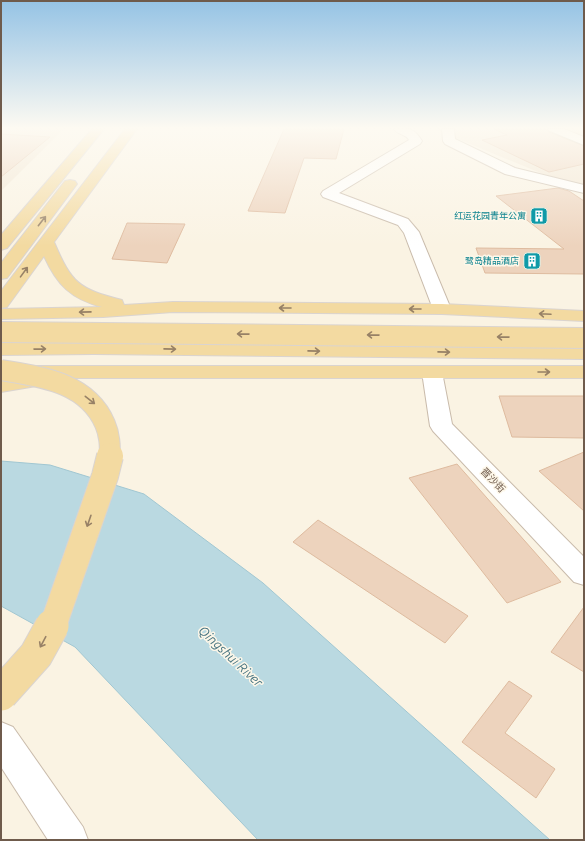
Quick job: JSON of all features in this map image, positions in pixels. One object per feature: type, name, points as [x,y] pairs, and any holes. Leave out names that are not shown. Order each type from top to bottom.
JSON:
[{"type":"main road","points":[[32,188],[49,168]]},
{"type":"main road","points":[[1,245],[65,168]]},
{"type":"main road","points":[[1,274],[83,168]]},
{"type":"main road","points":[[1,303],[101,168]]},
{"type":"main road","points":[[46,242],[55,264],[64,279],[79,293],[97,301],[127,305],[173,307],[442,309],[584,316]]},
{"type":"main road","points":[[1,314],[103,312],[173,307]]},
{"type":"main road","points":[[1,332],[584,338]]},
{"type":"main road","points":[[1,349],[110,348],[584,353]]},
{"type":"main road","points":[[1,371],[122,373],[584,372]]},
{"type":"main road","points":[[1,371],[41,378],[75,388],[95,404],[106,423],[110,452],[105,476],[55,620],[36,655],[1,694]]},
{"type":"main road","points":[[1,386],[46,379],[122,373]]},
{"type":"street","points":[[371,168],[328,194],[403,222],[411,232],[442,309]]},
{"type":"street","points":[[504,168],[510,171],[584,189]]},
{"type":"street","name":"晋沙街","points":[[432,372],[441,426],[584,574]]},
{"type":"street","points":[[1,738],[70,840]]},
{"type":"shaded area","points":[[1,168],[24,168],[1,191]]},
{"type":"shaded area","points":[[529,168],[584,168],[584,191]]},
{"type":"water","name":"Qingshui River","points":[[1,461],[50,465],[144,494],[263,583],[550,840],[258,840],[75,647],[1,606]]},
{"type":"building","points":[[1,168],[12,168],[1,177]]},
{"type":"building","points":[[267,168],[300,168],[285,213],[248,211]]},
{"type":"building","points":[[541,168],[565,168],[549,172]]},
{"type":"building","points":[[558,188],[569,191],[584,201],[584,274],[485,273],[476,248],[564,249],[496,196]]},
{"type":"building","points":[[127,223],[185,224],[167,263],[112,259]]},
{"type":"building","points":[[499,396],[584,396],[584,438],[512,437]]},
{"type":"building","points":[[584,452],[584,511],[539,471]]},
{"type":"building","points":[[457,464],[561,582],[507,603],[409,478]]},
{"type":"building","points":[[318,520],[468,616],[445,643],[293,542]]},
{"type":"building","points":[[584,607],[584,672],[551,652]]},
{"type":"building","points":[[509,681],[532,696],[505,733],[555,769],[536,798],[462,742]]},
{"type":"place","name":"红运花园青年公寓","points":[[539,216]]},
{"type":"place","name":"鹭岛精品酒店","points":[[532,261]]}]
